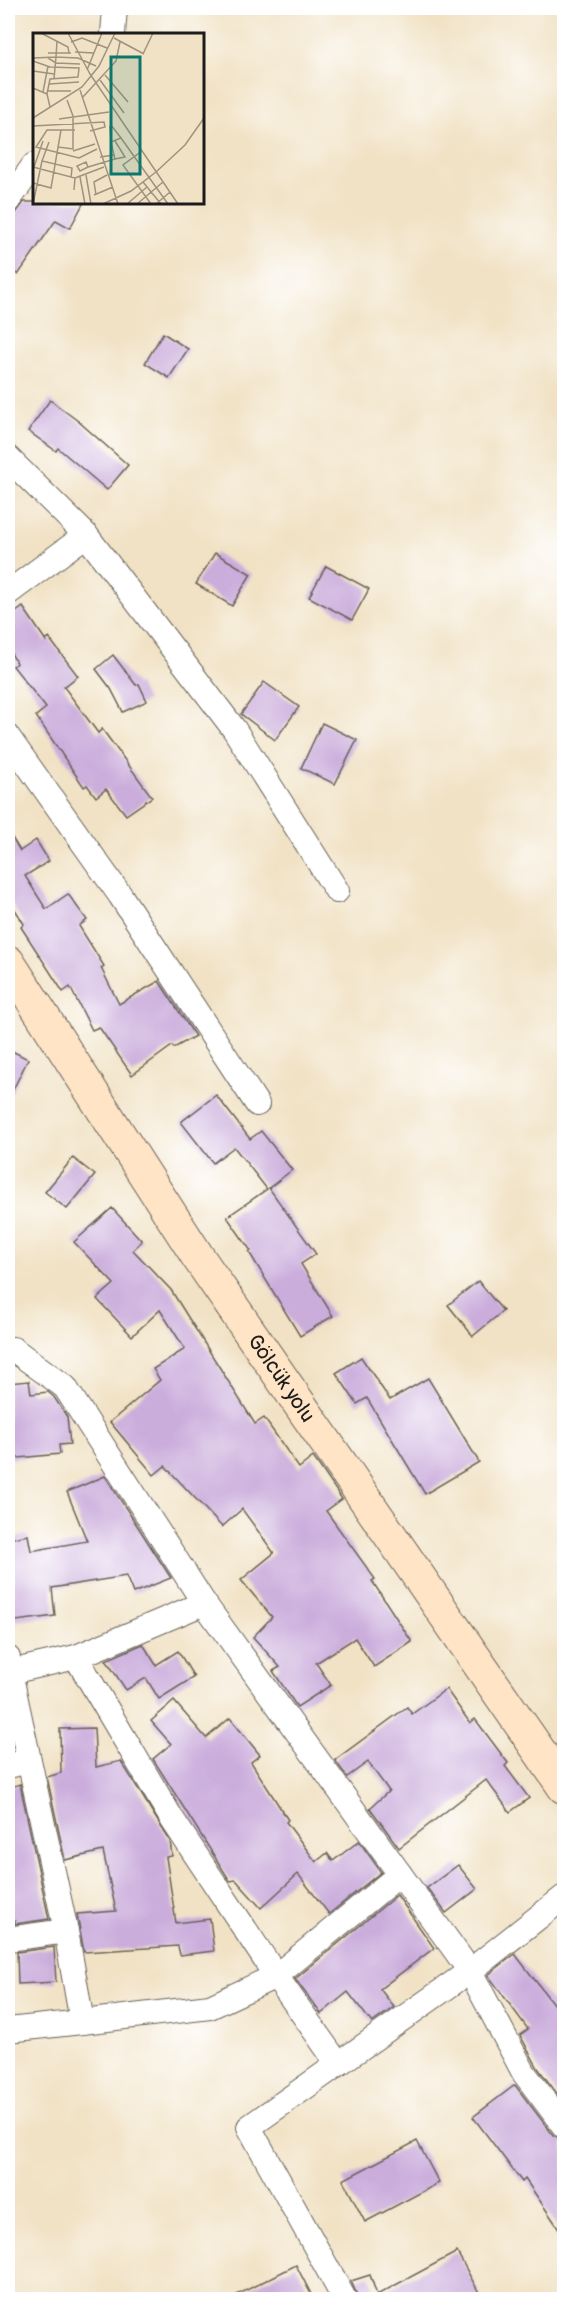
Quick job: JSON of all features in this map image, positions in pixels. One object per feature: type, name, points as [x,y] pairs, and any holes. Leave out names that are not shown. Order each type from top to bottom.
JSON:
[{"type":"main road","name":"Gölcük yolu","points":[[8,967],[198,1257],[564,1786]]},
{"type":"street","points":[[113,33],[115,8]]},
{"type":"street","points":[[8,201],[33,166]]},
{"type":"street","points":[[11,469],[86,535],[234,729],[337,891]]},
{"type":"street","points":[[8,593],[86,535]]},
{"type":"street","points":[[8,737],[120,895],[257,1104]]},
{"type":"street","points":[[9,1347],[65,1387],[204,1603],[470,1971],[524,2073],[564,2126]]},
{"type":"street","points":[[82,2022],[66,1931],[18,1763],[9,1665],[76,1657],[204,1603]]},
{"type":"street","points":[[76,1657],[172,1819],[276,1977],[338,2064]]},
{"type":"street","points":[[8,2031],[210,2007],[276,1977],[400,1874]]},
{"type":"street","points":[[345,2300],[249,2127],[470,1971],[564,1897]]},
{"type":"street","points":[[8,1939],[66,1931]]},
{"type":"building","points":[[24,202],[83,204],[70,228],[56,220],[18,275],[8,267],[8,224]]},
{"type":"building","points":[[163,333],[188,349],[169,378],[145,363]]},
{"type":"building","points":[[50,400],[128,465],[107,490],[58,448],[56,451],[28,431]]},
{"type":"building","points":[[215,553],[251,574],[232,606],[196,584]]},
{"type":"building","points":[[326,566],[369,589],[352,620],[309,597]]},
{"type":"building","points":[[23,607],[46,641],[49,638],[78,676],[64,687],[98,733],[102,729],[152,797],[126,815],[106,789],[96,797],[87,785],[84,787],[36,716],[46,708],[13,666],[17,663],[8,649],[8,618]]},
{"type":"building","points":[[113,655],[136,685],[139,684],[147,701],[123,712],[111,689],[96,669]]},
{"type":"building","points":[[264,682],[299,707],[275,740],[241,714]]},
{"type":"building","points":[[322,723],[357,740],[335,784],[301,768]]},
{"type":"building","points":[[8,831],[20,851],[36,840],[49,861],[25,876],[46,909],[68,894],[87,920],[79,926],[104,966],[101,968],[119,1004],[159,981],[195,1036],[174,1048],[172,1046],[132,1075],[99,1027],[92,1030],[70,987],[63,992],[21,927],[24,924],[8,898]]},
{"type":"building","points":[[8,1049],[28,1059],[8,1100]]},
{"type":"building","points":[[216,1095],[250,1139],[261,1131],[292,1170],[269,1188],[316,1254],[301,1264],[333,1316],[300,1336],[249,1252],[251,1251],[227,1217],[267,1189],[234,1147],[213,1163],[181,1122]]},
{"type":"building","points":[[73,1158],[95,1175],[67,1209],[45,1192]]},
{"type":"building","points":[[112,1208],[142,1241],[133,1250],[171,1290],[255,1424],[264,1418],[299,1468],[313,1457],[318,1464],[342,1499],[326,1511],[375,1579],[372,1581],[412,1642],[374,1667],[355,1638],[316,1663],[331,1685],[297,1707],[273,1671],[280,1667],[253,1637],[272,1617],[241,1580],[274,1553],[242,1509],[222,1527],[165,1466],[154,1475],[110,1422],[160,1380],[153,1369],[185,1349],[160,1310],[132,1336],[97,1299],[114,1284],[74,1242]]},
{"type":"building","points":[[478,1281],[503,1311],[473,1336],[448,1305]]},
{"type":"building","points":[[361,1357],[390,1400],[428,1378],[479,1462],[425,1494],[367,1398],[357,1404],[336,1373]]},
{"type":"building","points":[[29,1381],[31,1394],[48,1392],[54,1397],[67,1417],[70,1444],[59,1445],[60,1454],[8,1459],[8,1383]]},
{"type":"building","points":[[105,1476],[171,1578],[133,1593],[126,1576],[52,1588],[55,1616],[8,1622],[8,1539],[28,1535],[31,1551],[87,1541],[67,1492]]},
{"type":"building","points":[[143,1644],[156,1665],[178,1651],[194,1677],[159,1699],[146,1678],[126,1690],[106,1660]]},
{"type":"building","points":[[446,1689],[470,1723],[475,1719],[508,1763],[505,1766],[529,1798],[510,1812],[486,1780],[399,1848],[370,1808],[389,1791],[368,1762],[347,1777],[335,1760],[407,1707],[412,1714]]},
{"type":"building","points":[[174,1701],[206,1738],[230,1718],[260,1755],[251,1762],[288,1820],[286,1822],[316,1862],[327,1853],[333,1861],[359,1841],[381,1872],[329,1914],[298,1874],[261,1908],[236,1880],[230,1881],[153,1759],[171,1744],[151,1721]]},
{"type":"building","points":[[94,1728],[96,1767],[121,1761],[170,1841],[172,1856],[166,1857],[176,1923],[210,1919],[214,1951],[180,1955],[178,1946],[84,1952],[77,1914],[116,1911],[103,1851],[65,1860],[47,1777],[61,1773],[60,1729]]},
{"type":"building","points":[[20,1784],[49,1919],[15,1924],[15,1921],[8,1922],[8,1788]]},
{"type":"building","points":[[458,1865],[477,1889],[446,1913],[427,1888]]},
{"type":"building","points":[[397,1895],[434,1948],[380,1989],[394,2007],[372,2023],[348,1992],[321,2014],[295,1979]]},
{"type":"building","points":[[54,1947],[56,1982],[18,1984],[17,1952]]},
{"type":"building","points":[[515,1954],[564,2018],[564,2103],[538,2068],[520,2035],[528,2029],[488,1975]]},
{"type":"building","points":[[515,2085],[553,2135],[564,2140],[564,2236],[525,2179],[522,2182],[473,2117]]},
{"type":"building","points":[[417,2141],[439,2183],[365,2222],[343,2180]]},
{"type":"building","points":[[457,2252],[483,2300],[369,2300],[375,2297],[359,2300],[351,2281],[370,2275],[377,2295]]},
{"type":"building","points":[[296,2265],[314,2300],[227,2300]]}]
